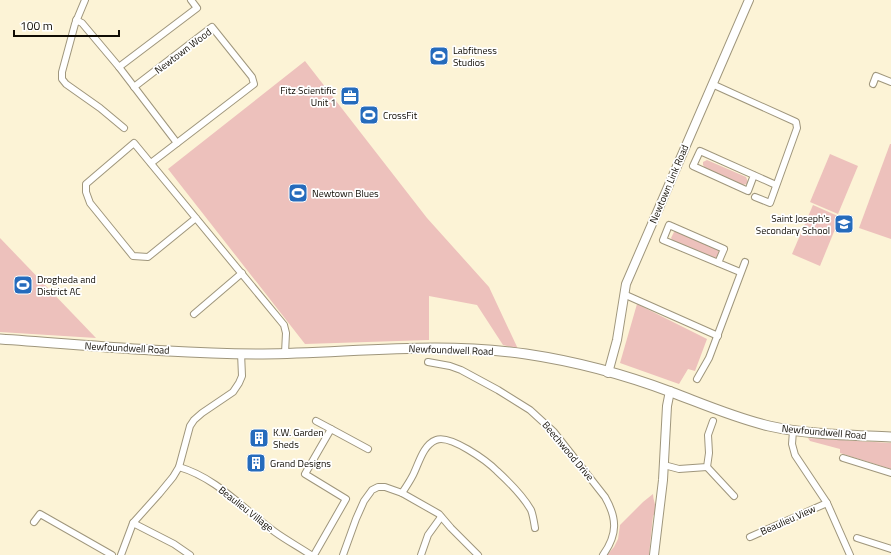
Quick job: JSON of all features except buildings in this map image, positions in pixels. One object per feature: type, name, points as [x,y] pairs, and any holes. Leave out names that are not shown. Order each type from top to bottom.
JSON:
[{"type":"main road","name":"Newfoundwell Road","points":[[0,339],[210,353],[285,353],[434,347],[525,354],[560,360],[642,382],[722,412],[769,426],[793,431],[891,436]]},
{"type":"street","points":[[85,0],[76,20],[62,72],[62,79],[66,84],[100,108],[124,128]]},
{"type":"street","points":[[119,67],[197,8],[191,0]]},
{"type":"street","name":"Newtown Link Road","points":[[608,373],[617,340],[626,284],[749,0]]},
{"type":"street","points":[[76,20],[82,23],[119,67],[178,143]]},
{"type":"street","name":"Newtown Wood","points":[[134,87],[212,27],[252,77],[254,84],[151,163]]},
{"type":"street","points":[[873,84],[876,76],[891,82]]},
{"type":"street","points":[[712,84],[796,122],[797,128],[770,203],[755,196]]},
{"type":"street","points":[[196,218],[148,257],[133,256],[90,203],[86,192],[86,184],[134,143],[242,273],[284,325],[286,334],[285,353]]},
{"type":"street","points":[[754,175],[748,191],[693,166],[700,151],[754,175],[776,185]]},
{"type":"street","points":[[718,263],[724,249],[669,225],[663,240],[718,263],[740,272]]},
{"type":"street","points":[[697,379],[710,358],[744,262]]},
{"type":"street","points":[[194,314],[242,273]]},
{"type":"street","points":[[624,295],[718,336]]},
{"type":"street","points":[[121,555],[133,523],[173,477],[179,467],[190,426],[194,420],[233,392],[239,383],[242,376],[241,353]]},
{"type":"street","name":"Beechwood Drive","points":[[428,362],[450,366],[492,387],[530,410],[554,432],[594,482],[612,508],[615,524],[612,541],[603,555]]},
{"type":"street","points":[[654,555],[664,465],[667,406],[670,392]]},
{"type":"street","points":[[316,421],[368,449]]},
{"type":"street","points":[[707,467],[709,453],[708,435],[713,421]]},
{"type":"street","points":[[314,555],[346,499],[305,474],[331,429]]},
{"type":"street","name":"Beaulieu View","points":[[793,431],[792,444],[795,455],[827,503],[850,555]]},
{"type":"street","points":[[402,493],[413,476],[425,450],[437,440],[448,440],[483,460],[497,470],[531,511],[535,528]]},
{"type":"street","points":[[843,458],[891,473]]},
{"type":"street","points":[[664,465],[679,470],[707,467]]},
{"type":"street","name":"Beaulieu Village","points":[[179,467],[208,480],[241,504],[274,532],[311,555]]},
{"type":"street","points":[[707,467],[734,496]]},
{"type":"street","points":[[343,555],[348,546],[356,519],[364,501],[372,490],[378,487],[385,487],[402,493],[441,517],[478,555]]},
{"type":"street","name":"Beaulieu View","points":[[750,537],[827,503]]},
{"type":"street","points":[[34,522],[40,514],[112,555]]},
{"type":"street","points":[[421,555],[428,535],[441,517]]},
{"type":"street","points":[[133,523],[174,544],[190,555]]},
{"type":"street","points":[[857,538],[891,549]]},
{"type":"shaded area","name":"Newtown Blues","points":[[305,61],[427,218],[489,287],[518,349],[503,345],[477,305],[429,296],[429,340],[305,344],[168,169]]},
{"type":"shaded area","points":[[891,144],[891,239],[859,228]]},
{"type":"shaded area","points":[[830,154],[858,166],[838,214],[810,202]]},
{"type":"shaded area","points":[[707,160],[746,177],[748,182],[747,184],[743,185],[706,169],[703,162]]},
{"type":"shaded area","points":[[813,205],[840,217],[820,266],[792,254]]},
{"type":"shaded area","points":[[674,232],[678,232],[718,249],[720,253],[718,257],[709,257],[673,241],[671,238]]},
{"type":"shaded area","name":"Drogheda and District AC","points":[[0,238],[96,338],[0,332]]},
{"type":"shaded area","points":[[637,304],[707,339],[695,371],[688,369],[679,384],[620,363]]},
{"type":"shaded area","points":[[808,438],[891,443],[891,469],[840,453],[840,449],[810,441]]},
{"type":"shaded area","points":[[653,494],[656,511],[653,516],[649,555],[607,555],[614,547],[618,539],[620,525]]},
{"type":"place","name":"Labfitness Studios","points":[[439,56]]},
{"type":"place","name":"Fitz Scientific Unit 1","points":[[350,96]]},
{"type":"place","name":"CrossFit","points":[[369,115]]},
{"type":"place","name":"Newtown Blues","points":[[298,193]]},
{"type":"place","name":"Saint Joseph's Secondary School","points":[[844,224]]},
{"type":"place","name":"Drogheda and District AC","points":[[23,285]]},
{"type":"place","name":"K.W. Garden Sheds","points":[[259,438]]},
{"type":"place","name":"Grand Designs","points":[[256,463]]}]
